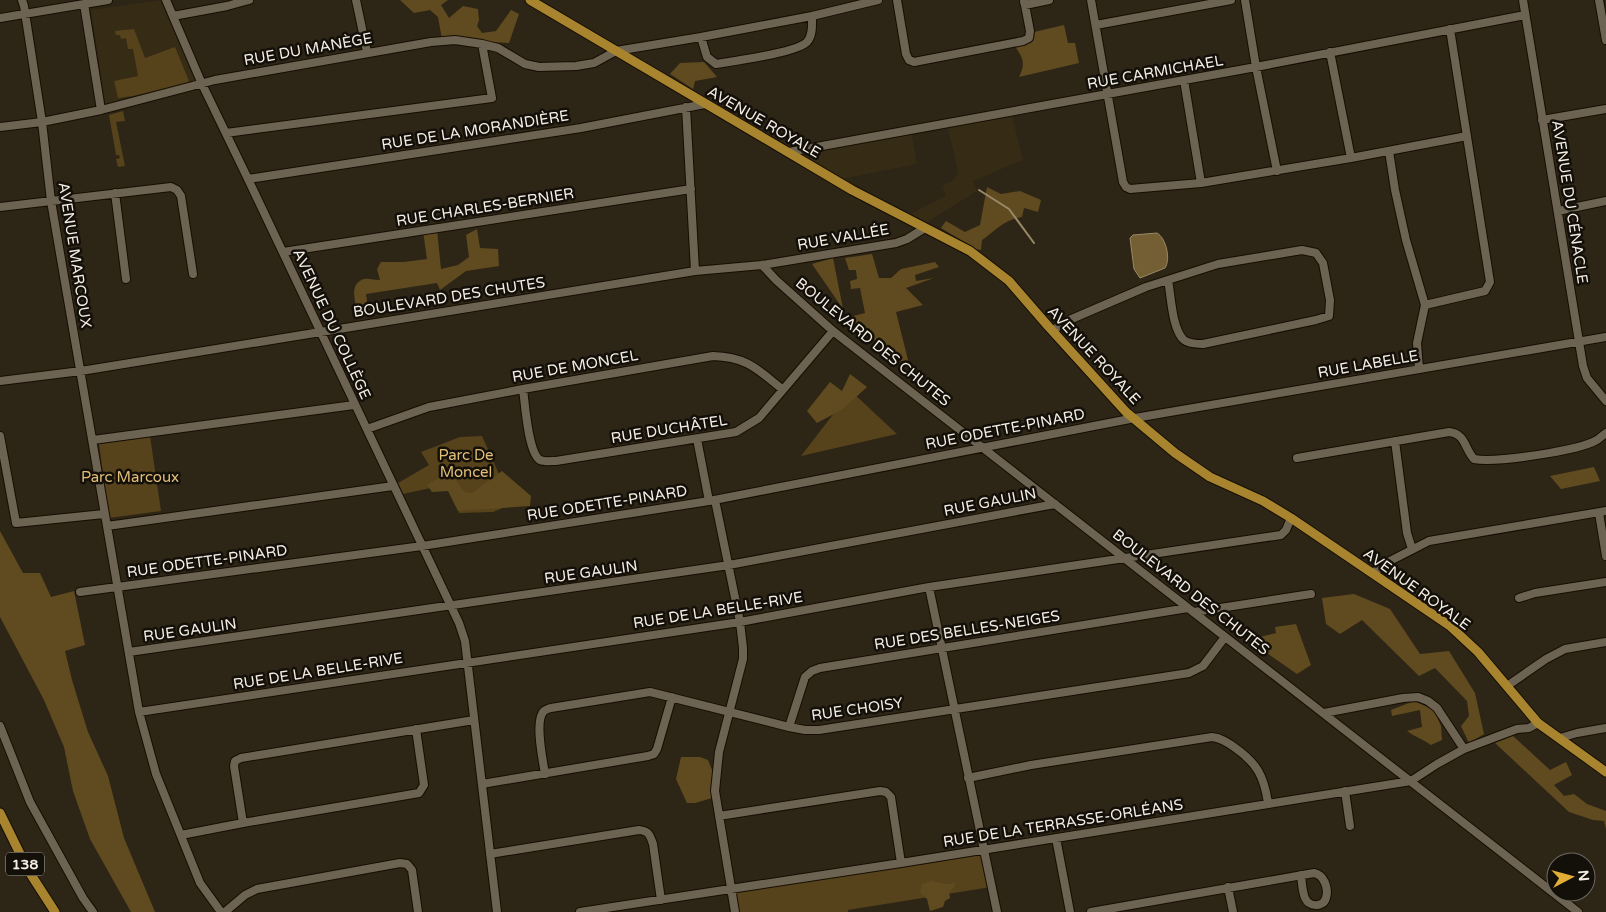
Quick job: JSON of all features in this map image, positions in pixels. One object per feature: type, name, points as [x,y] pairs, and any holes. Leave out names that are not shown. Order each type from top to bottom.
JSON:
[{"type":"main road","name":"AVENUE ROYALE","points":[[533,1],[852,190],[970,251],[1009,281],[1126,412],[1175,453],[1210,477],[1263,501],[1291,518],[1450,626],[1478,652],[1538,723],[1606,772]]},
{"type":"main road","name":"138","points":[[0,813],[28,870],[54,912]]},
{"type":"street","name":"AVENUE MARCOUX","points":[[22,0],[42,122],[51,201],[139,712],[156,774],[200,883],[223,912]]},
{"type":"street","points":[[0,18],[108,0]]},
{"type":"street","name":"AVENUE DU COLLÈGE","points":[[166,0],[202,84],[451,606],[465,641],[498,912]]},
{"type":"street","points":[[173,16],[249,0]]},
{"type":"street","points":[[356,0],[367,52]]},
{"type":"street","name":"RUE DU MANÈGE","points":[[0,127],[42,122],[101,110],[215,80],[431,42],[455,40],[482,44],[498,48],[525,64],[539,67],[576,66],[594,63],[616,51],[812,16],[878,0]]},
{"type":"street","points":[[897,0],[906,54],[909,60],[914,62],[1023,42],[1029,38],[1030,31],[1024,2],[1049,0]]},
{"type":"street","points":[[1091,0],[1123,182],[1130,189],[1201,183],[1467,136]]},
{"type":"street","points":[[1096,25],[1231,0]]},
{"type":"street","points":[[1245,0],[1276,171]]},
{"type":"street","name":"AVENUE DU CÉNACLE","points":[[1523,0],[1583,366],[1587,378],[1606,401]]},
{"type":"street","points":[[1599,0],[1605,35]]},
{"type":"street","points":[[84,4],[101,110]]},
{"type":"street","name":"RUE CARMICHAEL","points":[[790,152],[1256,67],[1525,15]]},
{"type":"street","points":[[701,37],[707,57],[716,64],[750,58],[798,48],[811,35],[812,16]]},
{"type":"street","points":[[1425,305],[1485,291],[1490,282],[1450,29]]},
{"type":"street","points":[[226,133],[492,98],[482,44]]},
{"type":"street","points":[[1330,52],[1351,158]]},
{"type":"street","points":[[1184,80],[1201,183]]},
{"type":"street","name":"RUE DE LA MORANDIÈRE","points":[[248,178],[581,128],[705,104]]},
{"type":"street","points":[[686,107],[696,271]]},
{"type":"street","points":[[1542,120],[1606,109]]},
{"type":"street","points":[[1389,151],[1406,240],[1425,305],[1417,344],[1419,368]]},
{"type":"street","points":[[0,207],[172,187],[181,196],[193,274]]},
{"type":"street","name":"RUE CHARLES-BERNIER","points":[[283,252],[691,189]]},
{"type":"street","points":[[115,193],[126,279]]},
{"type":"street","points":[[1558,210],[1606,201]]},
{"type":"street","name":"RUE VALLÉE","points":[[762,265],[896,243],[907,239],[925,228]]},
{"type":"street","points":[[1053,332],[1060,324],[1146,287],[1218,264],[1302,250],[1316,253],[1323,263],[1330,300],[1329,316],[1203,344],[1194,344],[1184,340],[1176,328],[1168,280]]},
{"type":"street","name":"BOULEVARD DES CHUTES","points":[[0,381],[81,371],[696,271],[762,265],[833,331],[1578,912]]},
{"type":"street","name":"RUE DUCHÂTEL","points":[[523,389],[534,452],[539,459],[545,462],[736,432],[759,418],[833,331]]},
{"type":"street","name":"RUE LABELLE","points":[[1134,418],[1606,336]]},
{"type":"street","name":"RUE DE MONCEL","points":[[367,429],[429,407],[713,356],[730,356],[744,360],[782,389]]},
{"type":"street","points":[[93,440],[354,405]]},
{"type":"street","name":"RUE ODETTE-PINARD","points":[[80,592],[422,546],[712,501],[1134,418]]},
{"type":"street","points":[[1297,458],[1449,432],[1457,433],[1462,438],[1468,453],[1474,459],[1495,461],[1573,448],[1597,440],[1606,432]]},
{"type":"street","points":[[0,436],[16,523],[104,514]]},
{"type":"street","points":[[697,439],[729,566],[744,648],[719,752],[715,791],[735,912]]},
{"type":"street","points":[[1395,441],[1407,532],[1412,549]]},
{"type":"street","points":[[107,526],[393,486]]},
{"type":"street","name":"RUE GAULIN","points":[[129,652],[729,566],[1055,504]]},
{"type":"street","points":[[1373,573],[1386,563],[1429,541],[1602,512],[1606,556]]},
{"type":"street","name":"RUE DE LA BELLE-RIVE","points":[[139,712],[740,622],[928,587],[1281,535],[1286,530],[1291,518]]},
{"type":"street","points":[[1520,598],[1535,593],[1606,582]]},
{"type":"street","points":[[928,587],[996,912]]},
{"type":"street","name":"RUE DES BELLES-NEIGES","points":[[789,727],[806,677],[812,671],[820,668],[1191,610],[1311,594]]},
{"type":"street","name":"RUE CHOISY","points":[[545,774],[539,724],[540,716],[544,710],[551,708],[643,692],[672,696],[789,727],[819,730],[1189,673],[1203,666],[1225,636]]},
{"type":"street","points":[[1507,686],[1546,659],[1566,649],[1606,642]]},
{"type":"street","points":[[482,784],[654,754],[672,696]]},
{"type":"street","points":[[1324,713],[1403,698],[1418,697],[1428,701],[1437,708],[1464,749]]},
{"type":"street","points":[[242,823],[234,766],[235,761],[241,758],[474,720]]},
{"type":"street","name":"RUE DE LA TERRASSE-ORLÉANS","points":[[580,912],[901,864],[982,849],[1411,781],[1464,749],[1517,729],[1529,728],[1538,723]]},
{"type":"street","points":[[0,726],[30,802],[83,898],[93,912]]},
{"type":"street","points":[[1560,738],[1577,732],[1606,728]]},
{"type":"street","points":[[181,835],[419,793],[424,785],[416,729]]},
{"type":"street","points":[[968,778],[1031,765],[1212,737],[1220,738],[1242,752],[1255,764],[1266,788],[1268,803]]},
{"type":"street","points":[[719,816],[880,791],[886,792],[891,797],[901,864]]},
{"type":"street","points":[[1345,791],[1350,826]]},
{"type":"street","points":[[490,854],[639,830],[646,831],[651,836],[653,844],[661,900]]},
{"type":"street","points":[[1056,838],[1070,912]]},
{"type":"street","points":[[223,912],[245,895],[263,887],[400,863],[407,864],[412,870],[418,912]]},
{"type":"street","points":[[1091,912],[1228,887],[1301,875],[1314,873],[1322,876],[1325,882],[1326,898],[1323,902],[1315,906],[1310,905],[1306,901],[1301,875]]},
{"type":"street","points":[[1228,887],[1233,912]]},
{"type":"shaded area","points":[[161,0],[196,77],[192,84],[106,107],[91,10]]},
{"type":"shaded area","points":[[400,0],[448,0],[441,5],[449,18],[463,6],[478,9],[479,20],[477,26],[482,33],[496,31],[511,10],[519,14],[509,43],[442,39],[438,17],[430,10],[414,13]]},
{"type":"shaded area","points":[[1064,25],[1068,43],[1075,43],[1079,63],[1019,77],[1023,62],[1016,48],[1034,32]]},
{"type":"shaded area","points":[[704,62],[717,77],[695,81],[693,89],[670,74],[680,63]]},
{"type":"shaded area","points":[[1011,112],[1023,160],[973,181],[977,191],[921,226],[904,217],[946,196],[942,186],[952,181],[957,175],[958,170],[947,124]]},
{"type":"shaded area","points":[[911,130],[917,164],[836,180],[790,152]]},
{"type":"shaded area","points":[[987,187],[1001,194],[1020,191],[1041,200],[1038,212],[1024,208],[1022,217],[1005,223],[982,240],[981,250],[976,249],[941,228],[946,221],[965,232],[980,225]]},
{"type":"shaded area","points":[[477,229],[480,248],[498,249],[499,266],[466,271],[440,290],[437,283],[366,294],[368,308],[357,311],[354,297],[356,285],[364,279],[380,280],[377,269],[381,262],[427,259],[423,231],[437,230],[441,269],[458,265],[469,257],[466,235]]},
{"type":"shaded area","points":[[1157,233],[1165,244],[1167,264],[1165,268],[1140,278],[1134,269],[1130,238],[1133,235]]},
{"type":"shaded area","points":[[872,254],[879,278],[891,278],[901,269],[935,262],[939,267],[915,275],[916,281],[934,278],[906,288],[923,305],[896,312],[910,368],[846,318],[865,313],[860,288],[851,289],[850,281],[857,279],[856,270],[849,270],[845,258]]},
{"type":"shaded area","points":[[833,258],[843,309],[812,264]]},
{"type":"shaded area","points":[[850,374],[867,387],[843,409],[817,423],[807,411],[830,382],[842,391]]},
{"type":"shaded area","points":[[1594,467],[1600,481],[1561,489],[1550,476]]},
{"type":"shaded area","points":[[502,471],[531,496],[530,506],[458,511],[448,491],[432,492],[427,485],[439,478],[456,480],[464,492],[472,493]]},
{"type":"shaded area","points":[[0,531],[23,573],[40,573],[51,597],[74,591],[85,645],[65,651],[72,680],[88,732],[108,776],[124,838],[155,912],[131,912],[90,839],[73,791],[64,747],[44,700],[0,617]]},
{"type":"shaded area","points":[[1354,594],[1390,609],[1420,654],[1449,651],[1475,693],[1484,734],[1469,743],[1461,726],[1469,716],[1467,701],[1435,668],[1419,676],[1362,620],[1340,634],[1326,624],[1322,598]]},
{"type":"shaded area","points":[[1296,624],[1311,665],[1297,674],[1248,640],[1276,633],[1275,627]]},
{"type":"shaded area","points":[[1414,701],[1434,710],[1441,726],[1442,740],[1431,745],[1407,731],[1422,727],[1420,710],[1392,716],[1391,710]]},
{"type":"shaded area","points":[[1513,736],[1550,770],[1566,762],[1572,775],[1554,785],[1564,796],[1574,794],[1587,804],[1606,811],[1606,829],[1604,821],[1593,820],[1569,812],[1495,743]]},
{"type":"shaded area","points":[[681,757],[700,757],[708,760],[712,770],[712,798],[695,803],[687,803],[676,779]]},
{"type":"shaded area","points":[[932,881],[945,884],[955,883],[949,892],[950,898],[945,901],[943,907],[930,911],[927,899],[920,892],[922,884]]},
{"type":"green space","points":[[134,29],[145,58],[175,47],[189,81],[186,84],[118,98],[114,81],[138,76],[133,49],[128,49],[126,38],[121,39],[120,35],[116,35],[115,31]]},
{"type":"green space","points":[[123,111],[125,121],[116,122],[125,166],[118,167],[116,159],[120,158],[119,155],[116,155],[109,115]]},
{"type":"green space","points":[[851,391],[897,434],[801,456]]},
{"type":"green space","name":"Parc Marcoux","points":[[150,436],[161,511],[109,518],[99,444]]},
{"type":"green space","name":"Parc De Moncel","points":[[482,436],[499,474],[520,501],[493,512],[459,513],[449,484],[403,494],[398,483],[429,465],[421,452],[460,437]]},
{"type":"green space","points":[[982,849],[991,887],[848,910],[848,912],[735,912],[731,890]]},
{"type":"waterway","points":[[979,190],[1009,209],[1034,243]]}]
